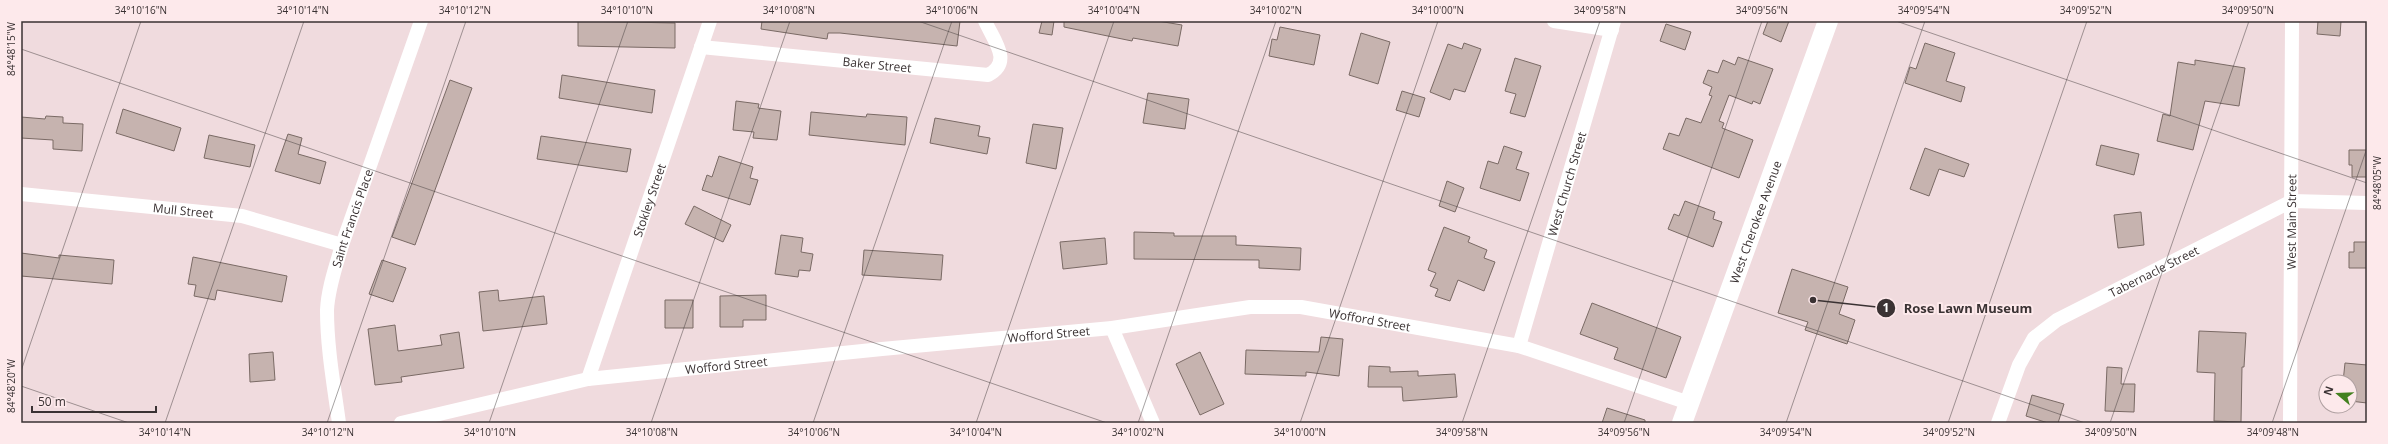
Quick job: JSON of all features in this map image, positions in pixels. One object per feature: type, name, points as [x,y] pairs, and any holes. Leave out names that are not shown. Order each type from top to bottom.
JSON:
[{"type":"main road","name":"West Cherokee Avenue","points":[[1682,423],[1828,21]]},
{"type":"street","name":"Saint Francis Place","points":[[339,423],[330,353],[327,309],[332,279],[342,245],[421,21]]},
{"type":"street","name":"Stokley Street","points":[[588,379],[710,21]]},
{"type":"street","name":"Baker Street","points":[[701,47],[988,75],[997,71],[1001,64],[1001,55],[985,21]]},
{"type":"street","points":[[1554,21],[1613,25]]},
{"type":"street","name":"West Main Street","points":[[2290,423],[2292,21]]},
{"type":"street","name":"West Church Street","points":[[1519,346],[1613,25]]},
{"type":"street","name":"Mull Street","points":[[21,194],[242,216],[342,245]]},
{"type":"street","name":"Tabernacle Street","points":[[1998,423],[2019,365],[2034,338],[2057,320],[2292,201],[2367,203]]},
{"type":"street","name":"Wofford Street","points":[[401,423],[588,379],[882,349],[1112,328],[1250,307],[1301,307],[1519,346],[1689,403]]},
{"type":"street","points":[[1112,328],[1153,423]]},
{"type":"building","points":[[578,21],[675,23],[675,48],[578,46]]},
{"type":"building","points":[[762,21],[960,21],[957,46],[840,33],[828,33],[827,39],[761,29]]},
{"type":"building","points":[[1042,21],[1054,21],[1052,35],[1039,33]]},
{"type":"building","points":[[1064,21],[1158,21],[1182,25],[1178,46],[1133,38],[1132,41],[1064,27]]},
{"type":"building","points":[[1768,21],[1789,21],[1781,42],[1763,34]]},
{"type":"building","points":[[2318,21],[2341,21],[2340,36],[2317,34]]},
{"type":"building","points":[[1666,24],[1691,32],[1685,50],[1660,41]]},
{"type":"building","points":[[1280,27],[1320,35],[1314,65],[1269,56],[1272,39],[1277,40]]},
{"type":"building","points":[[1361,33],[1390,42],[1378,84],[1349,75]]},
{"type":"building","points":[[1464,43],[1481,49],[1465,92],[1454,89],[1450,100],[1430,92],[1448,44],[1462,49]]},
{"type":"building","points":[[1925,43],[1955,53],[1946,81],[1965,87],[1961,102],[1905,83],[1910,67],[1916,69]]},
{"type":"building","points":[[1738,57],[1773,69],[1760,104],[1753,101],[1752,104],[1729,95],[1719,121],[1724,123],[1722,128],[1753,140],[1739,178],[1663,149],[1669,133],[1679,136],[1686,118],[1701,123],[1712,96],[1709,95],[1712,87],[1703,83],[1708,70],[1718,73],[1723,60],[1735,65]]},
{"type":"building","points":[[1515,58],[1541,66],[1525,117],[1510,113],[1516,94],[1505,91]]},
{"type":"building","points":[[2195,60],[2245,68],[2239,106],[2205,101],[2193,150],[2157,141],[2163,114],[2170,116],[2178,62],[2195,65]]},
{"type":"building","points":[[562,75],[655,90],[652,113],[559,98]]},
{"type":"building","points":[[450,80],[472,88],[415,245],[392,237]]},
{"type":"building","points":[[1402,91],[1425,98],[1419,117],[1396,110]]},
{"type":"building","points":[[1148,93],[1189,99],[1185,129],[1143,123]]},
{"type":"building","points":[[736,101],[759,104],[758,108],[781,111],[777,140],[753,138],[754,132],[733,130]]},
{"type":"building","points":[[123,109],[181,128],[174,151],[116,133]]},
{"type":"building","points":[[811,112],[866,117],[867,114],[907,117],[905,145],[809,135]]},
{"type":"building","points":[[46,116],[63,117],[63,123],[83,124],[82,151],[53,149],[53,140],[21,138],[21,117],[45,119]]},
{"type":"building","points":[[935,118],[980,126],[978,136],[990,138],[987,154],[930,143]]},
{"type":"building","points":[[1033,124],[1063,128],[1056,169],[1026,163]]},
{"type":"building","points":[[288,134],[302,138],[298,154],[326,162],[320,184],[275,171]]},
{"type":"building","points":[[209,135],[255,145],[250,167],[204,158]]},
{"type":"building","points":[[541,136],[631,149],[627,172],[537,159]]},
{"type":"building","points":[[2101,145],[2139,154],[2134,175],[2096,165]]},
{"type":"building","points":[[1504,146],[1522,152],[1516,169],[1529,173],[1520,201],[1480,188],[1488,161],[1498,164]]},
{"type":"building","points":[[1925,148],[1969,164],[1964,177],[1939,169],[1929,196],[1910,189]]},
{"type":"building","points":[[2349,150],[2367,150],[2367,177],[2352,177],[2352,165],[2349,165]]},
{"type":"building","points":[[719,156],[753,167],[750,178],[758,180],[750,205],[702,190],[707,175],[712,177]]},
{"type":"building","points":[[1447,181],[1464,188],[1455,212],[1439,206]]},
{"type":"building","points":[[1685,201],[1715,212],[1713,219],[1722,222],[1713,247],[1668,229],[1674,214],[1679,216]]},
{"type":"building","points":[[694,206],[731,225],[723,242],[685,224]]},
{"type":"building","points":[[2141,212],[2144,245],[2118,248],[2114,215]]},
{"type":"building","points":[[1444,227],[1470,237],[1468,242],[1487,250],[1484,258],[1495,262],[1484,291],[1458,280],[1450,301],[1435,296],[1438,289],[1430,286],[1436,273],[1428,270]]},
{"type":"building","points":[[1134,232],[1174,233],[1174,236],[1236,236],[1236,245],[1301,248],[1300,270],[1259,268],[1259,260],[1134,259]]},
{"type":"building","points":[[781,235],[803,238],[801,252],[813,254],[810,271],[799,270],[798,277],[775,274]]},
{"type":"building","points":[[1105,238],[1107,264],[1063,269],[1060,242]]},
{"type":"building","points":[[2354,242],[2367,242],[2367,268],[2349,268],[2349,252],[2354,252]]},
{"type":"building","points":[[864,250],[943,255],[941,280],[862,275]]},
{"type":"building","points":[[21,253],[59,258],[59,255],[114,260],[112,284],[21,276]]},
{"type":"building","points":[[193,257],[287,276],[282,302],[217,290],[215,300],[194,296],[196,285],[188,284]]},
{"type":"building","points":[[382,260],[406,268],[393,302],[369,294]]},
{"type":"building","points":[[1792,269],[1848,287],[1839,314],[1855,320],[1847,344],[1805,330],[1808,322],[1778,313]]},
{"type":"building","points":[[498,290],[499,301],[544,296],[547,324],[483,331],[479,292]]},
{"type":"building","points":[[766,295],[766,320],[743,320],[743,327],[720,327],[720,296]]},
{"type":"building","points":[[665,300],[693,300],[693,328],[665,328]]},
{"type":"building","points":[[1592,303],[1681,337],[1666,378],[1614,359],[1618,348],[1580,334]]},
{"type":"building","points":[[395,325],[398,351],[442,345],[440,335],[459,332],[464,368],[401,377],[402,382],[375,385],[368,329]]},
{"type":"building","points":[[2199,331],[2246,333],[2244,367],[2242,367],[2241,422],[2214,421],[2215,373],[2197,372]]},
{"type":"building","points":[[1321,337],[1343,339],[1339,376],[1306,372],[1306,376],[1245,374],[1246,350],[1319,352]]},
{"type":"building","points":[[273,352],[275,380],[250,382],[249,354]]},
{"type":"building","points":[[1200,352],[1224,404],[1200,415],[1176,364]]},
{"type":"building","points":[[2345,363],[2367,365],[2367,403],[2358,402],[2358,374],[2344,374]]},
{"type":"building","points":[[1369,366],[1390,367],[1390,372],[1418,371],[1418,376],[1455,374],[1457,397],[1403,401],[1402,387],[1368,387]]},
{"type":"building","points":[[2107,367],[2122,368],[2121,384],[2135,384],[2134,412],[2105,411]]},
{"type":"building","points":[[2032,395],[2064,404],[2058,423],[2048,423],[2026,416]]},
{"type":"building","points":[[1607,408],[1645,420],[1645,423],[1602,423]]},
{"type":"place","name":"Rose Lawn Museum","points":[[1813,300]]}]
